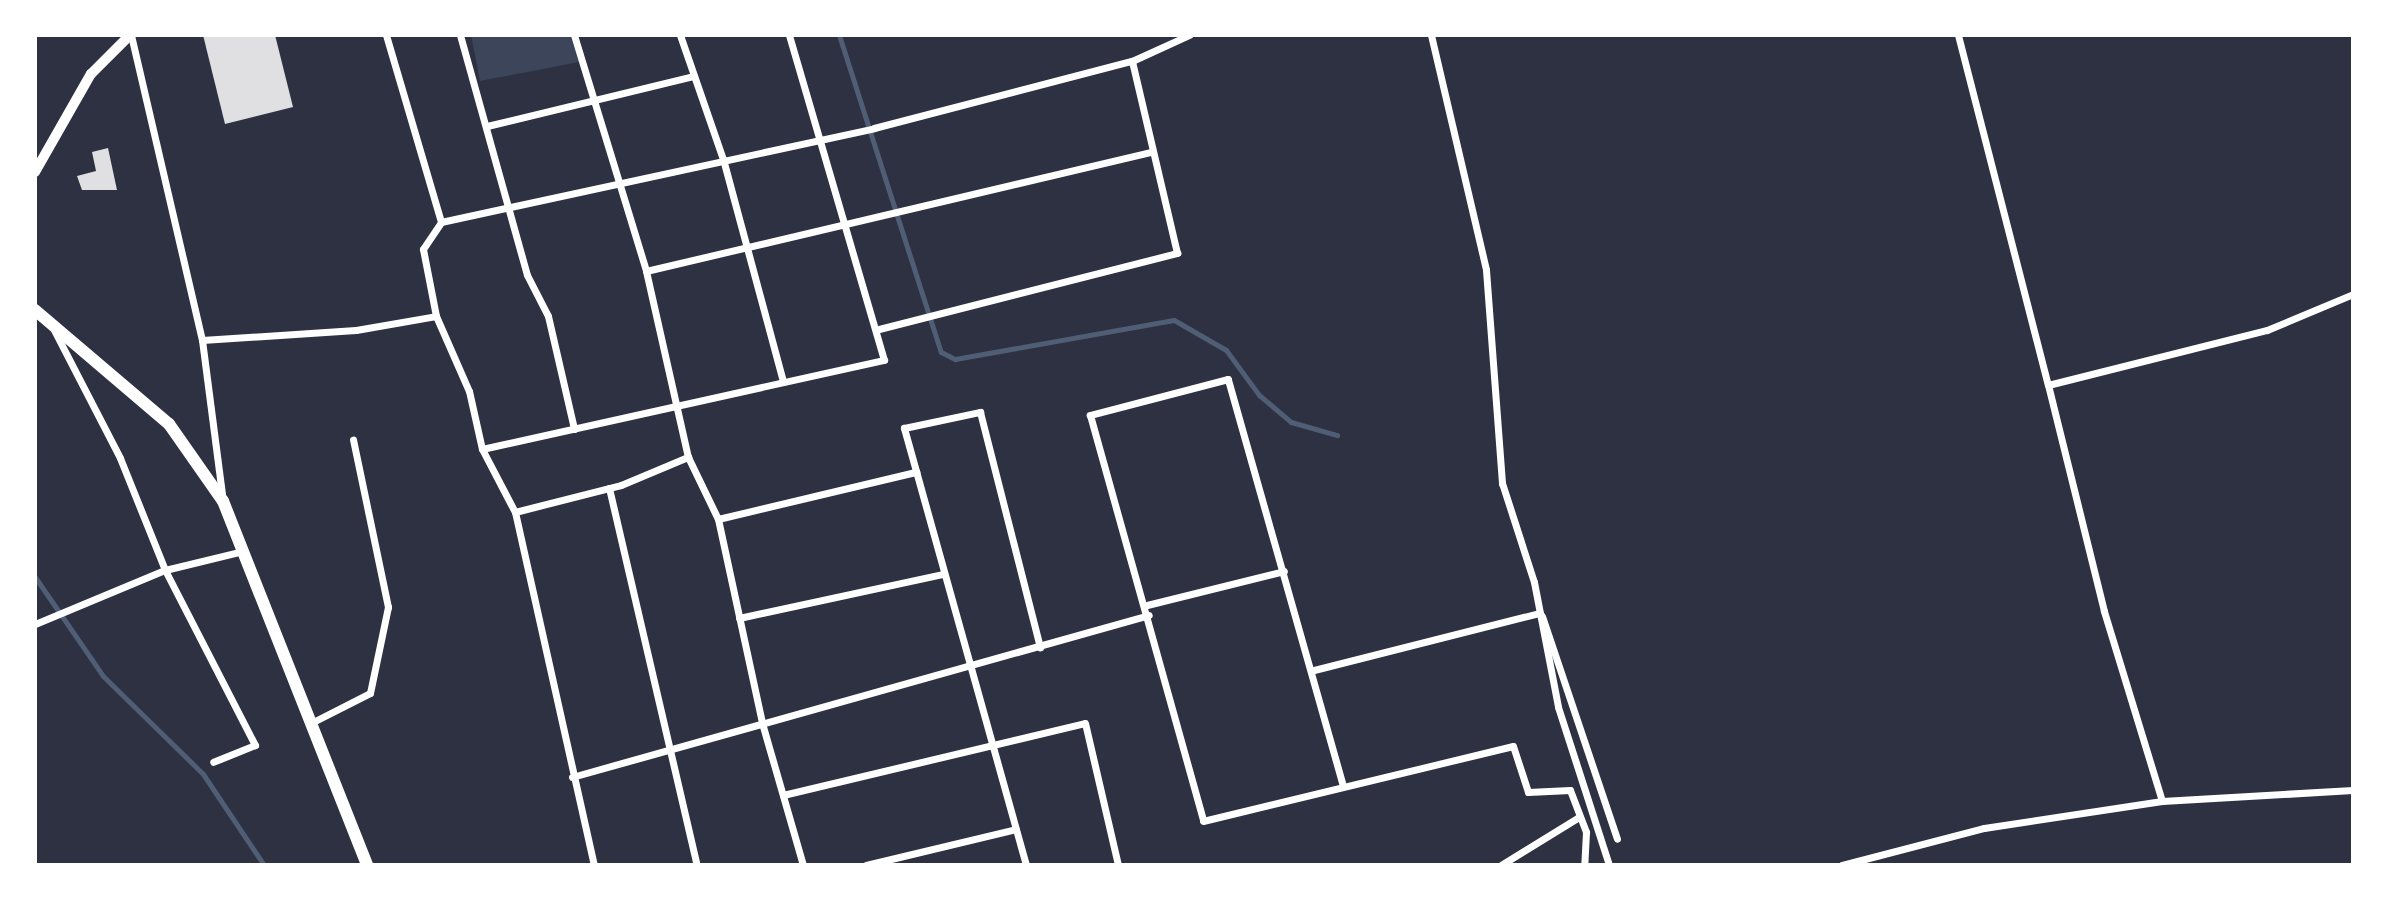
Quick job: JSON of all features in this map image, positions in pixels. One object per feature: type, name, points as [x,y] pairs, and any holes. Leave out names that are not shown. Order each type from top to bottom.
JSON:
[{"type":"main road","points":[[35,172],[38,160],[92,74],[130,35]]},
{"type":"main road","points":[[35,310],[169,424],[223,501],[368,865]]},
{"type":"street","points":[[130,35],[202,340],[223,501]]},
{"type":"street","points":[[386,35],[441,222]]},
{"type":"street","points":[[460,35],[511,209],[527,275],[548,316],[574,429]]},
{"type":"street","points":[[574,35],[646,271],[679,405],[688,457],[718,519],[762,723],[803,865]]},
{"type":"street","points":[[680,35],[723,159],[783,383]]},
{"type":"street","points":[[482,449],[884,360],[879,329],[850,227],[789,35]]},
{"type":"street","points":[[594,865],[572,777],[515,512],[482,449],[469,391],[436,316],[423,248],[441,222],[511,209],[723,159],[821,141],[1132,61],[1188,35]]},
{"type":"street","points":[[1431,35],[1486,270],[1499,471],[1540,613],[1617,839]]},
{"type":"street","points":[[1958,35],[2104,611],[2162,801]]},
{"type":"street","points":[[879,329],[1177,253],[1151,152],[1132,61]]},
{"type":"street","points":[[487,126],[694,76]]},
{"type":"street","points":[[646,271],[747,247],[850,227],[1151,152]]},
{"type":"street","points":[[2048,385],[2267,330],[2353,294]]},
{"type":"street","points":[[202,340],[356,330],[436,316]]},
{"type":"street","points":[[50,323],[120,458],[165,570],[255,745],[213,762]]},
{"type":"street","points":[[1343,786],[1314,670],[1228,379],[1090,415],[1147,605],[1203,821],[1513,746],[1528,792],[1570,790],[1578,817],[1586,832],[1584,865]]},
{"type":"street","points":[[1026,865],[968,666],[904,428],[980,412],[1040,647]]},
{"type":"street","points":[[311,723],[370,693],[388,607],[353,440]]},
{"type":"street","points":[[515,512],[609,488],[688,457]]},
{"type":"street","points":[[718,519],[916,472]]},
{"type":"street","points":[[609,488],[697,865]]},
{"type":"street","points":[[35,624],[165,570],[243,551]]},
{"type":"street","points":[[1147,605],[1284,571]]},
{"type":"street","points":[[739,618],[943,574]]},
{"type":"street","points":[[1314,670],[1540,613]]},
{"type":"street","points":[[1540,613],[1558,707],[1609,865]]},
{"type":"street","points":[[572,777],[671,753],[762,723],[1149,615]]},
{"type":"street","points":[[783,795],[1085,723],[1118,865]]},
{"type":"street","points":[[1842,865],[1984,828],[2162,801],[2353,790]]},
{"type":"street","points":[[1502,865],[1578,817]]},
{"type":"street","points":[[866,865],[1016,829]]},
{"type":"shaded area","points":[[471,35],[570,35],[579,62],[480,81]]},
{"type":"building","points":[[203,35],[275,35],[293,107],[225,124]]},
{"type":"building","points":[[108,148],[117,190],[82,190],[77,176],[96,171],[92,152]]},
{"type":"waterway","points":[[839,35],[941,352],[955,359],[1174,320],[1226,350],[1259,395],[1291,422],[1337,435]]},
{"type":"waterway","points":[[35,577],[103,676],[203,774],[264,865]]}]
